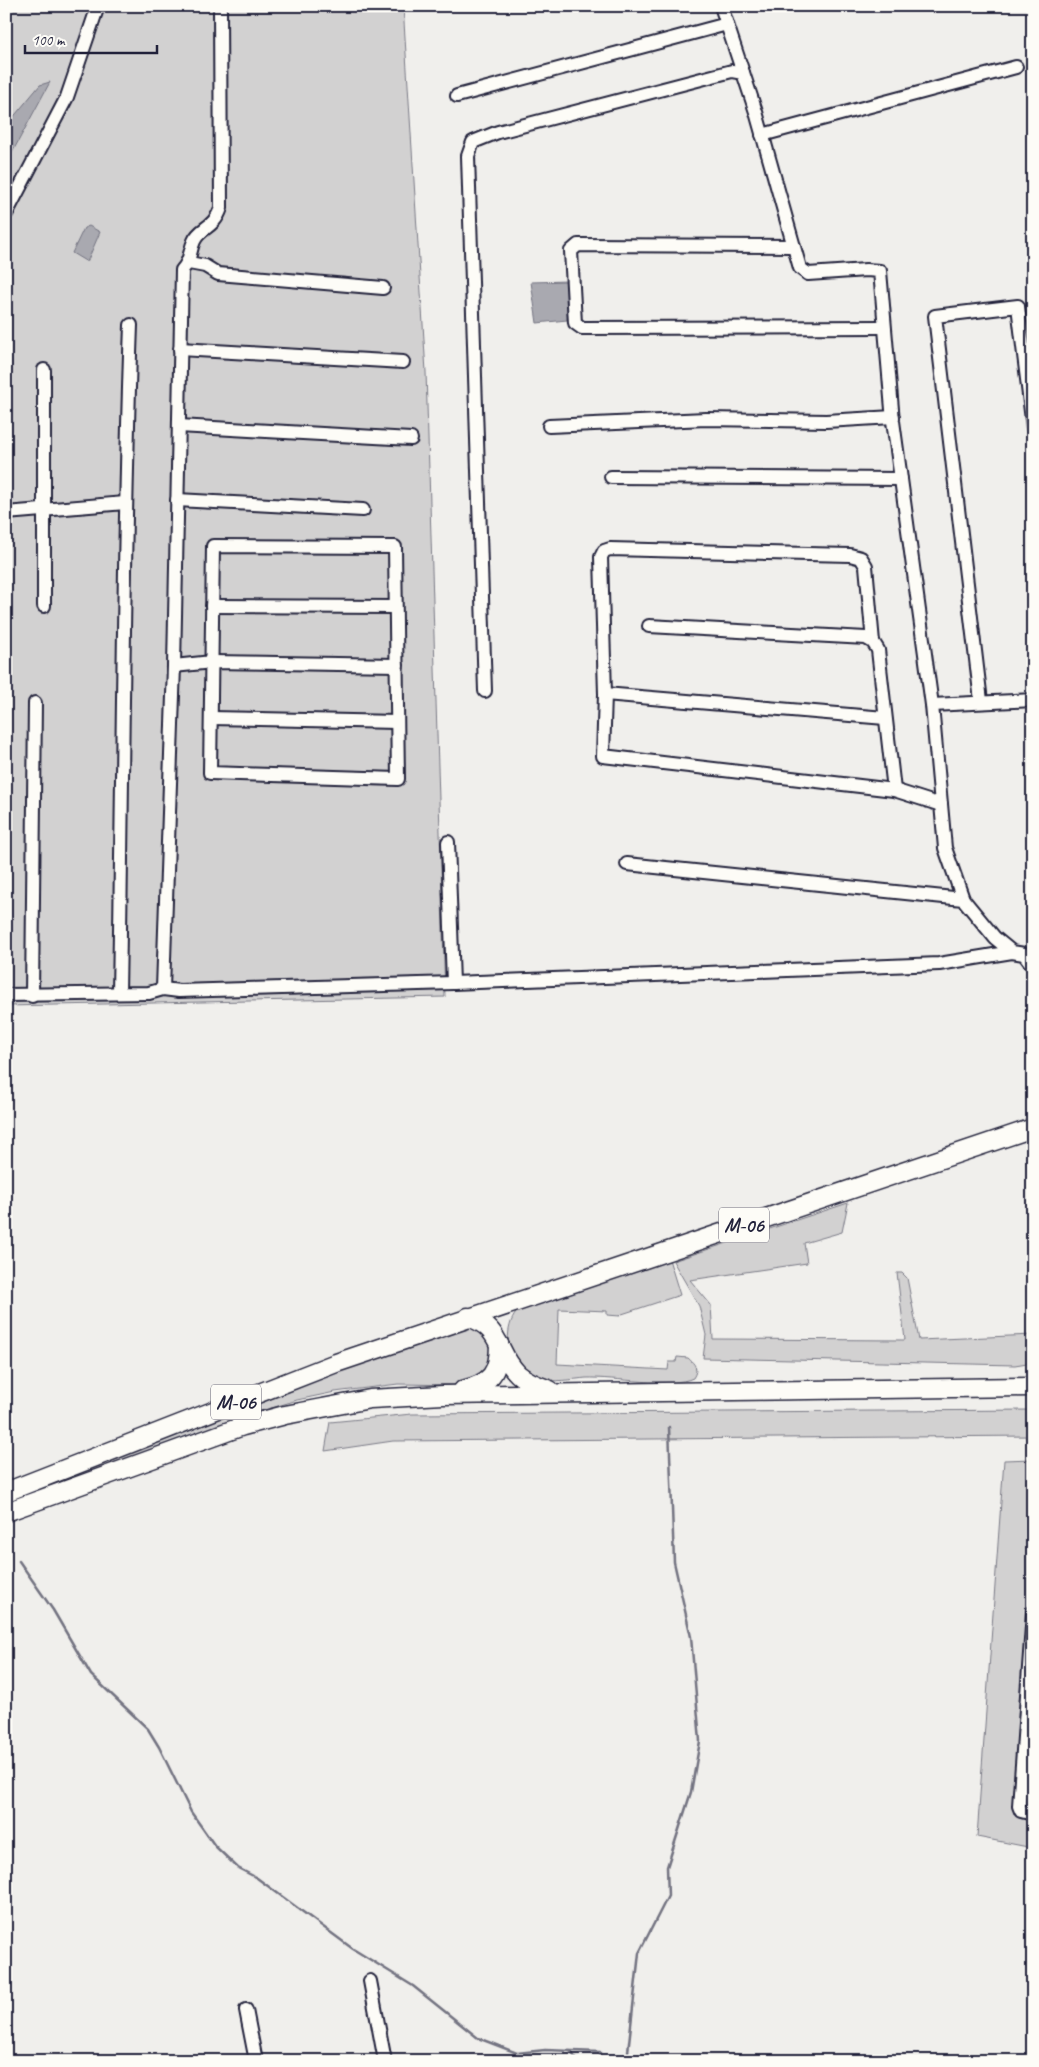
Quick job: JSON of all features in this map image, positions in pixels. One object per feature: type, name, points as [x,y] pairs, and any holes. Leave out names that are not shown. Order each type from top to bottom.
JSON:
[{"type":"highway","name":"М-06","points":[[6,1492],[328,1366],[468,1317],[1026,1130]]},
{"type":"highway","points":[[468,1317],[490,1328],[508,1362],[520,1376],[558,1393]]},
{"type":"highway","points":[[443,1395],[475,1387],[486,1381],[498,1366],[500,1344]]},
{"type":"highway","name":"М-06","points":[[6,1512],[243,1426],[285,1415],[370,1399],[443,1395],[1033,1387]]},
{"type":"street","points":[[6,214],[67,97],[98,6]]},
{"type":"street","points":[[163,989],[174,666],[182,270],[189,263],[194,241],[199,234],[216,222],[221,208],[220,6]]},
{"type":"street","points":[[722,6],[744,73],[792,246],[800,268],[808,274],[866,270],[880,271],[893,417],[932,705],[946,848],[963,899],[994,938],[1023,953],[1033,966]]},
{"type":"street","points":[[457,96],[728,24]]},
{"type":"street","points":[[762,135],[1016,67]]},
{"type":"street","points":[[485,691],[468,156],[470,146],[476,140],[498,132],[607,102],[732,71],[744,73]]},
{"type":"street","points":[[792,246],[578,245],[571,250],[575,323],[582,328],[884,327]]},
{"type":"street","points":[[189,263],[205,266],[218,274],[383,288]]},
{"type":"street","points":[[980,701],[935,316],[1018,306],[1033,428]]},
{"type":"street","points":[[119,993],[124,722],[125,503],[131,325]]},
{"type":"street","points":[[180,349],[403,362]]},
{"type":"street","points":[[44,370],[44,606]]},
{"type":"street","points":[[549,426],[706,419],[826,421],[893,417]]},
{"type":"street","points":[[178,426],[411,439]]},
{"type":"street","points":[[611,477],[901,479]]},
{"type":"street","points":[[177,500],[363,510]]},
{"type":"street","points":[[6,513],[125,503]]},
{"type":"street","points":[[213,546],[395,547],[398,779],[210,773],[212,606],[213,546]]},
{"type":"street","points":[[894,790],[878,650],[873,642],[866,566],[861,558],[850,554],[610,549],[604,551],[601,557],[605,694],[603,756],[894,790],[941,805]]},
{"type":"street","points":[[212,606],[395,607]]},
{"type":"street","points":[[649,626],[866,638],[873,642]]},
{"type":"street","points":[[174,666],[212,662],[397,665]]},
{"type":"street","points":[[605,694],[885,718]]},
{"type":"street","points":[[932,705],[980,701],[1033,700]]},
{"type":"street","points":[[32,996],[36,703]]},
{"type":"street","points":[[211,718],[397,722]]},
{"type":"street","points":[[448,842],[453,983]]},
{"type":"street","points":[[627,864],[963,899]]},
{"type":"street","points":[[6,995],[149,993],[163,989],[179,991],[453,983],[939,964],[1023,953]]},
{"type":"street","points":[[1026,1130],[1033,1119]]},
{"type":"street","points":[[1033,1612],[1019,1806],[1020,1812],[1033,1814]]},
{"type":"street","points":[[370,1981],[385,2061]]},
{"type":"street","points":[[246,2010],[256,2061]]},
{"type":"shaded area","points":[[6,6],[403,6],[426,372],[445,997],[6,1006]]},
{"type":"shaded area","points":[[50,82],[6,164],[6,126],[40,85]]},
{"type":"shaded area","points":[[89,226],[100,232],[87,262],[72,253],[84,228]]},
{"type":"shaded area","points":[[568,281],[567,320],[537,323],[531,282]]},
{"type":"shaded area","points":[[848,1203],[842,1232],[804,1243],[807,1263],[690,1280],[711,1305],[713,1339],[905,1340],[897,1273],[902,1273],[907,1278],[919,1340],[1033,1335],[1033,1362],[1015,1365],[703,1358],[706,1335],[699,1306],[673,1261]]},
{"type":"shaded area","points":[[668,1256],[680,1295],[620,1316],[607,1315],[607,1311],[559,1309],[557,1364],[668,1370],[669,1362],[676,1362],[677,1357],[688,1358],[695,1367],[696,1372],[693,1378],[672,1382],[598,1378],[550,1381],[531,1375],[518,1366],[511,1352],[508,1337],[511,1322],[519,1309]]},
{"type":"shaded area","points":[[464,1327],[474,1328],[481,1332],[493,1345],[491,1371],[466,1385],[398,1384],[335,1392],[297,1400],[240,1418],[6,1503],[6,1496],[291,1388]]},
{"type":"shaded area","points":[[1033,1410],[1033,1436],[393,1441],[325,1451],[330,1422],[412,1414]]},
{"type":"shaded area","points":[[1033,1459],[1033,1848],[977,1837],[1004,1460]]},
{"type":"waterway","points":[[627,2061],[639,1953],[668,1896],[667,1867],[691,1792],[700,1741],[691,1637],[674,1562],[669,1427]]},
{"type":"waterway","points":[[19,1561],[53,1610],[91,1675],[148,1729],[191,1812],[215,1846],[238,1868],[257,1878],[353,1949],[413,1986],[478,2038],[517,2053],[545,2050],[600,2052],[599,2061]]},
{"type":"waterway","points":[[570,2051],[578,2061]]}]
